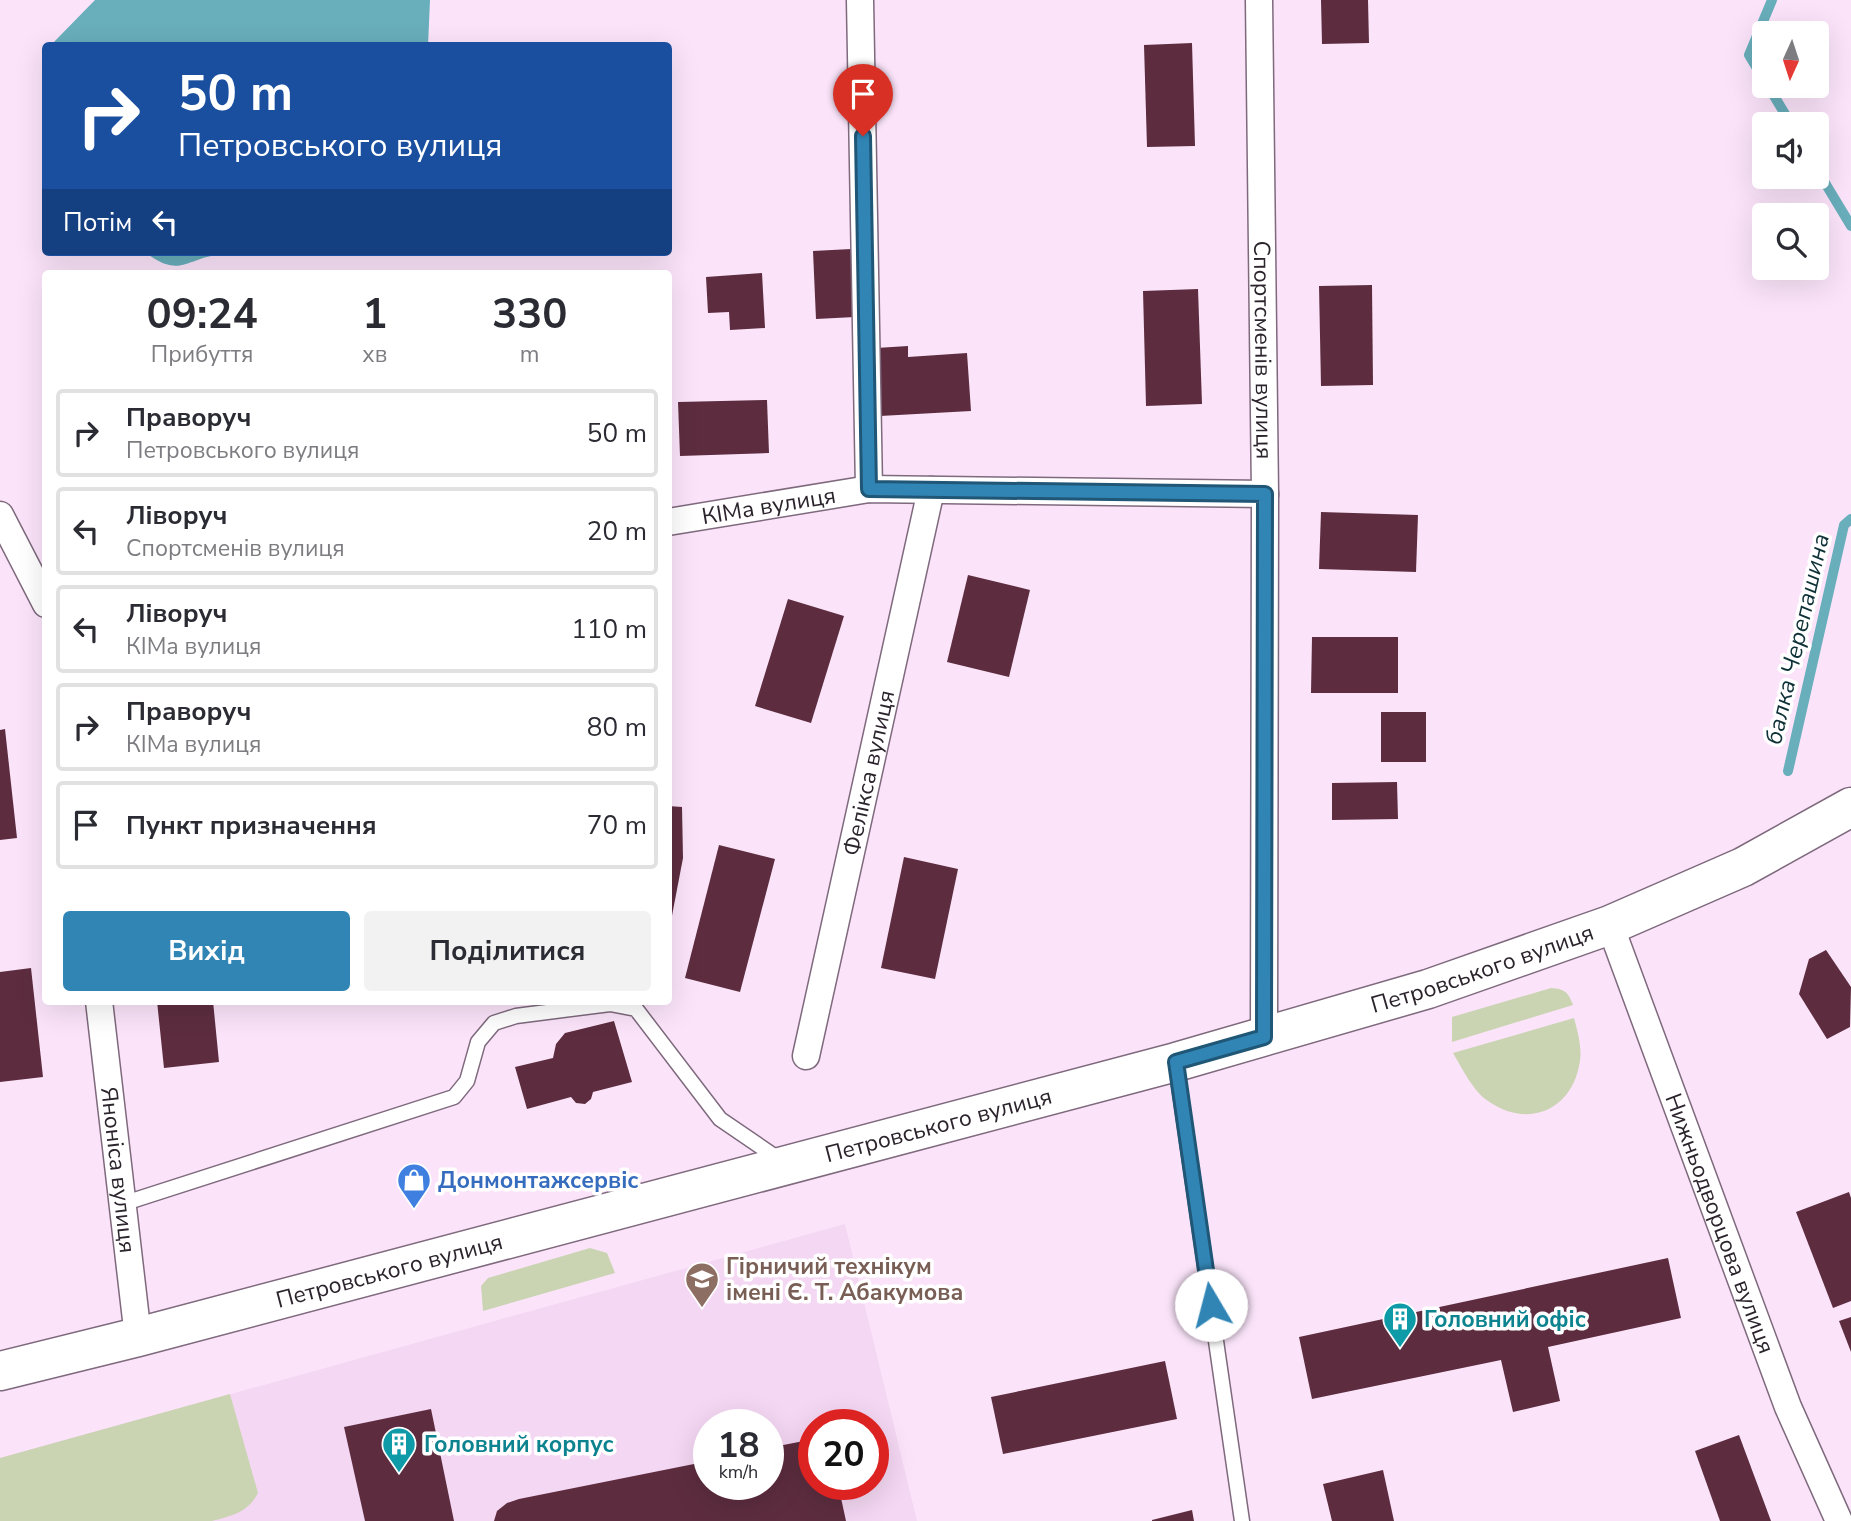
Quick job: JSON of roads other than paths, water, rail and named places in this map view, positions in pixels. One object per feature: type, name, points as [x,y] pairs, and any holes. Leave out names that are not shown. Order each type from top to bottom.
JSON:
[{"type":"main road","name":"Петровського вулиця","points":[[0,1371],[138,1337],[1176,1062],[1428,989],[1610,925],[1744,867],[1851,807]]},
{"type":"street","name":"КІМа вулиця","points":[[860,0],[869,489]]},
{"type":"street","name":"Спортсменів вулиця","points":[[1259,0],[1265,494],[1264,1037]]},
{"type":"street","name":"КІМа вулиця","points":[[672,521],[869,489],[1265,494]]},
{"type":"street","name":"Фелікса вулиця","points":[[806,1056],[931,490]]},
{"type":"street","points":[[0,514],[42,596]]},
{"type":"street","name":"Нижньодворцова вулиця","points":[[1610,925],[1788,1407],[1839,1521]]},
{"type":"street","name":"Яноніса вулиця","points":[[99,1005],[138,1337]]},
{"type":"lane","points":[[122,1204],[454,1097],[467,1081],[478,1042],[494,1023],[516,1016],[602,1005]]},
{"type":"lane","points":[[615,1005],[636,1009],[720,1119],[787,1164]]},
{"type":"lane","points":[[1176,1062],[1242,1521]]},
{"type":"water","points":[[95,0],[430,0],[428,42],[54,42]]},
{"type":"water","points":[[151,256],[213,256],[178,266],[158,261]]},
{"type":"waterway","name":"балка Черепашина","points":[[1763,21],[1772,0]]},
{"type":"waterway","name":"балка Черепашина","points":[[1752,48],[1749,55],[1752,60]]},
{"type":"waterway","name":"балка Черепашина","points":[[1775,98],[1784,112]]},
{"type":"waterway","name":"балка Черепашина","points":[[1829,189],[1851,226]]},
{"type":"waterway","name":"балка Черепашина","points":[[1788,771],[1844,525],[1851,519]]},
{"type":"place","name":"Донмонтажсервіс","points":[[414,1210]]},
{"type":"place","name":"Гірничий технікум імені Є. Т. Абакумова","points":[[702,1309]]},
{"type":"place","name":"Головний офіс","points":[[1400,1349]]},
{"type":"place","name":"Головний корпус","points":[[399,1474]]}]
